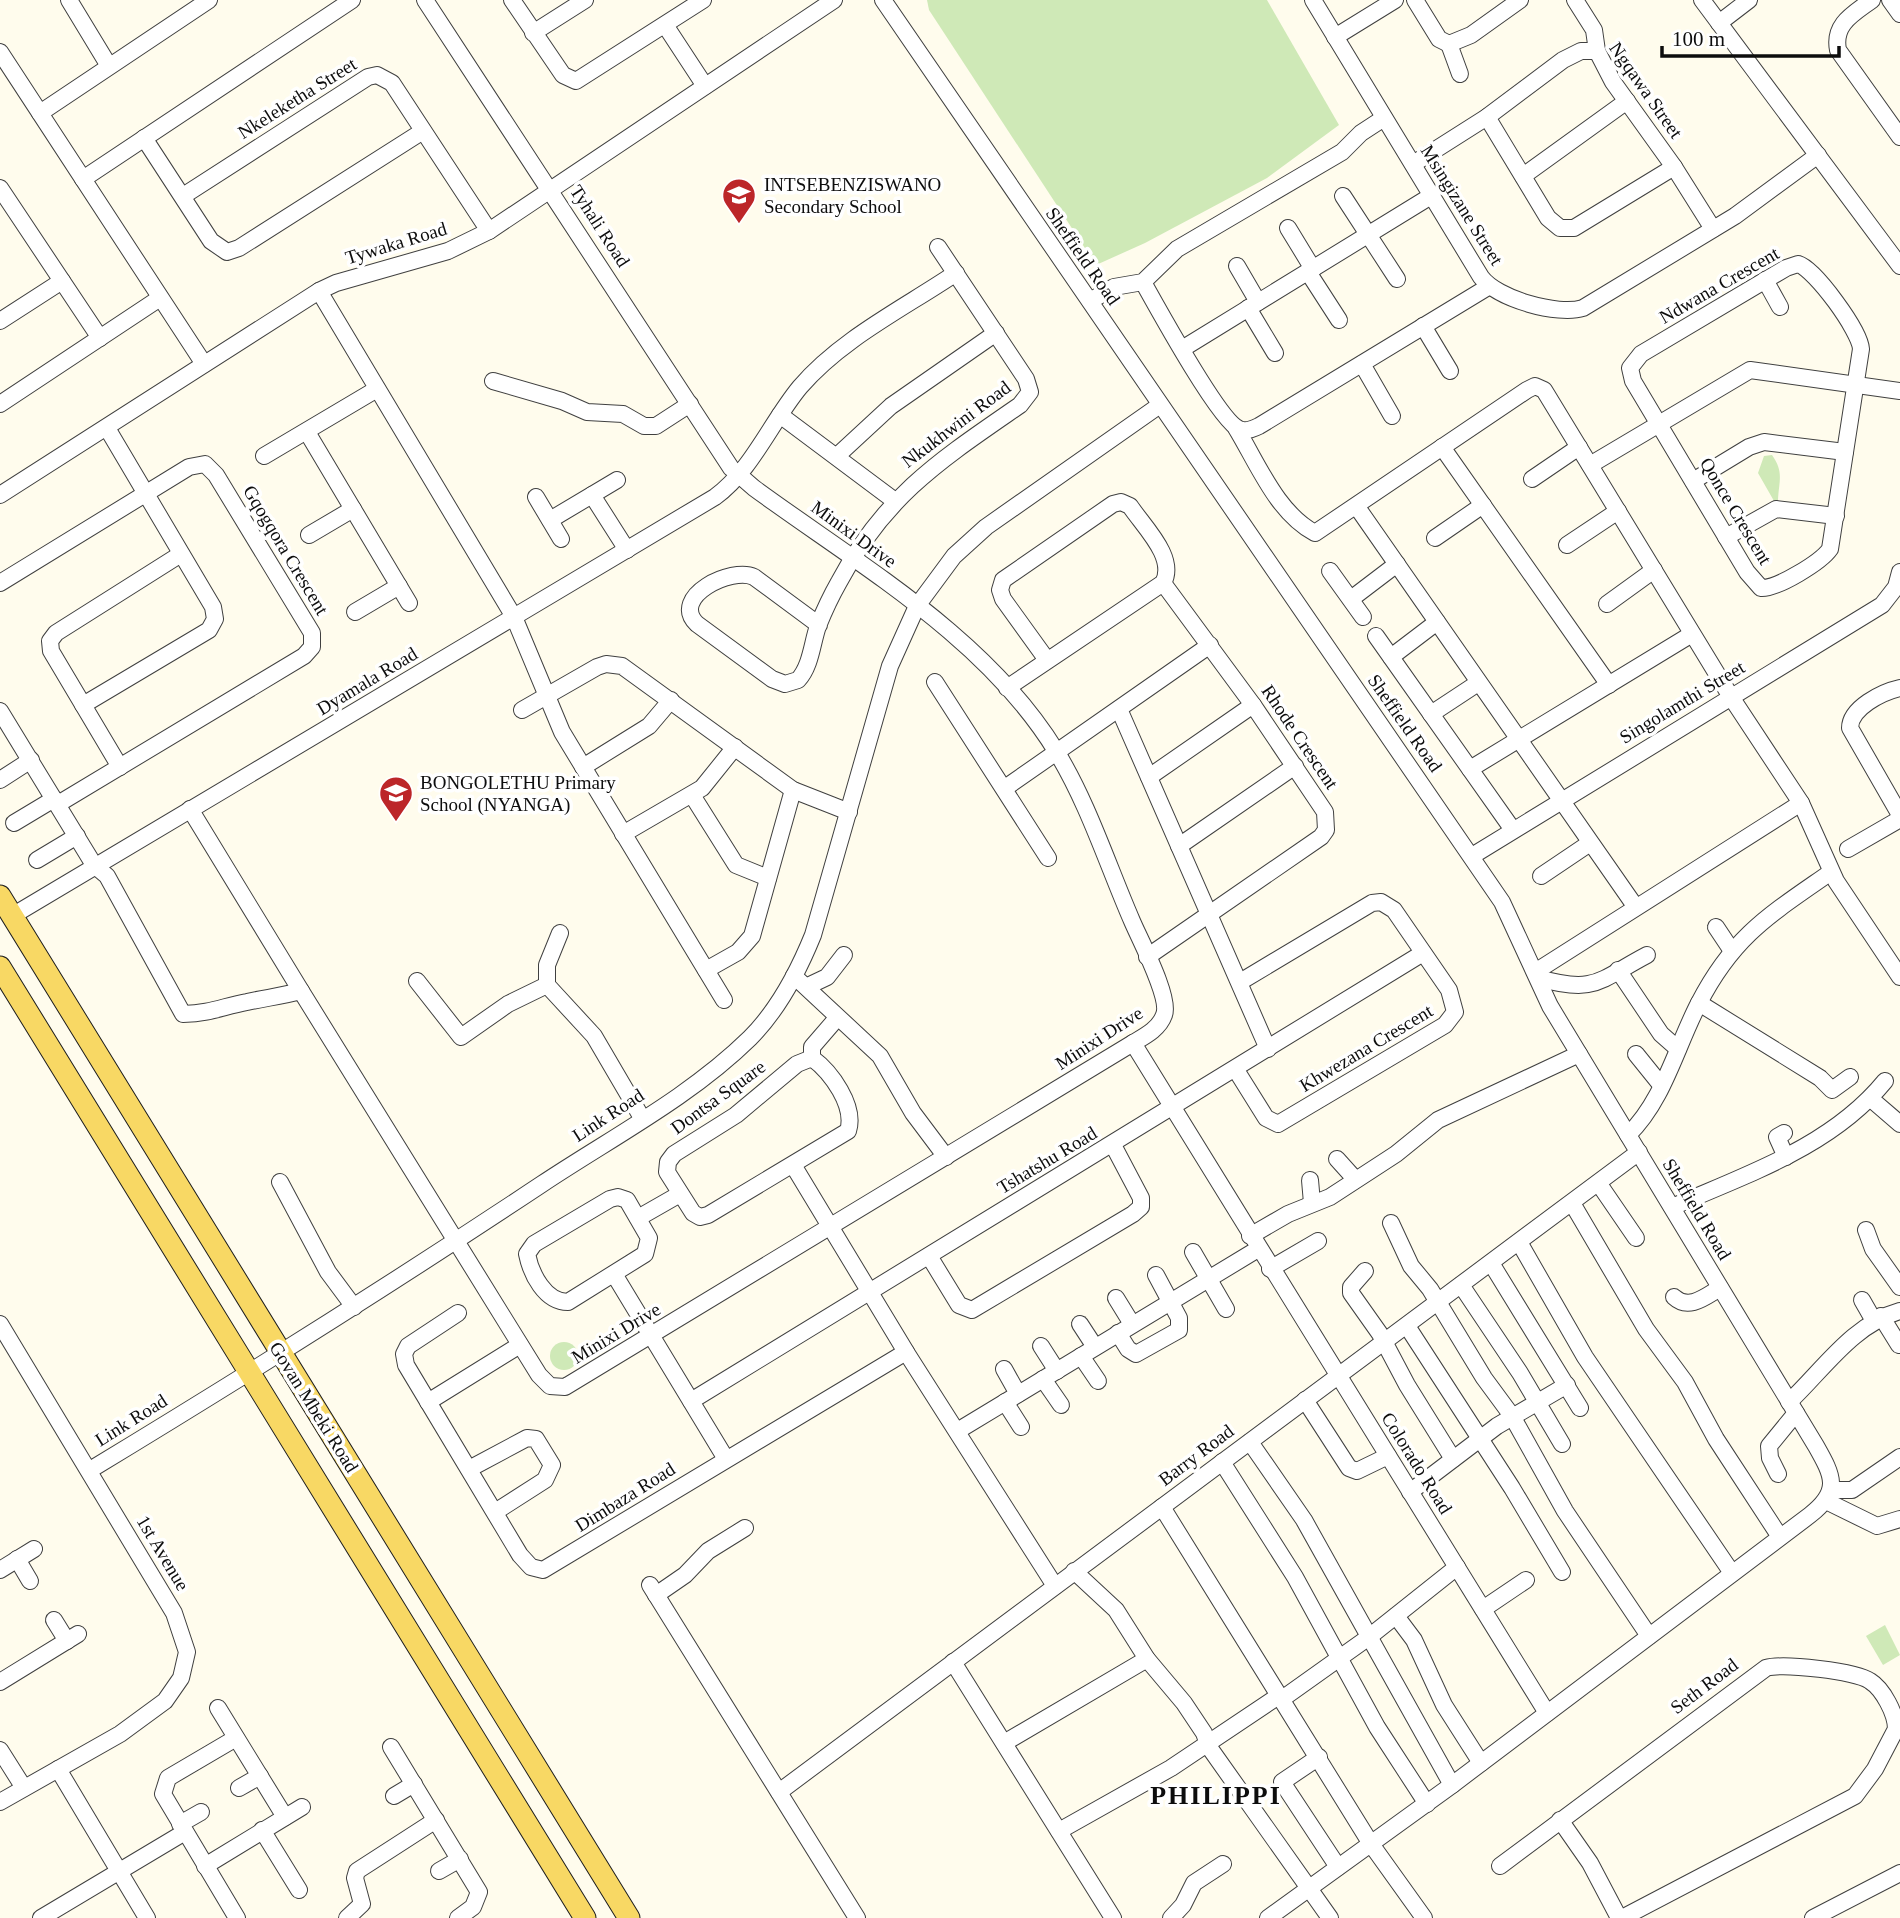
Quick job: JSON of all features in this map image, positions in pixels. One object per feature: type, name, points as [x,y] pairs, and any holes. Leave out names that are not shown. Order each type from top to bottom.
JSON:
[{"type":"main road","name":"Govan Mbeki Road","points":[[0,896],[629,1918]]},
{"type":"main road","name":"Govan Mbeki Road","points":[[0,967],[585,1918]]},
{"type":"street","points":[[69,0],[109,66]]},
{"type":"street","points":[[40,113],[209,0]]},
{"type":"street","points":[[83,179],[352,0]]},
{"type":"street","name":"Tyhali Road","points":[[425,0],[738,475]]},
{"type":"street","points":[[512,0],[563,75],[576,81],[703,0]]},
{"type":"street","points":[[533,33],[585,0]]},
{"type":"street","name":"Tywaka Road","points":[[0,495],[319,291],[336,283],[448,251],[489,231],[834,0]]},
{"type":"street","name":"Sheffield Road","points":[[883,0],[1502,902],[1550,1006],[1826,1464],[1829,1496]]},
{"type":"street","name":"Msingizane Street","points":[[1313,0],[1488,287],[1513,298],[1574,311],[1595,301],[1757,201],[1818,155]]},
{"type":"street","points":[[1335,37],[1395,0]]},
{"type":"street","points":[[1415,0],[1438,39],[1449,44],[1460,74]]},
{"type":"street","points":[[1575,0],[1594,30],[1597,51]]},
{"type":"street","points":[[1702,0],[1900,266]]},
{"type":"street","points":[[1719,23],[1749,0]]},
{"type":"street","points":[[1872,0],[1841,25],[1836,40],[1838,50],[1900,137]]},
{"type":"street","points":[[1890,0],[1900,13]]},
{"type":"street","points":[[1449,44],[1471,35],[1512,2]]},
{"type":"street","points":[[665,25],[705,86]]},
{"type":"street","name":"Ngqawa Street","points":[[1412,164],[1488,117],[1563,60],[1581,51],[1597,51],[1627,101],[1674,167],[1713,229]]},
{"type":"street","points":[[0,52],[205,364]]},
{"type":"street","name":"Nkeleketha Street","points":[[183,196],[372,75],[384,77],[392,83],[489,231]]},
{"type":"street","points":[[1523,176],[1627,101]]},
{"type":"street","points":[[1488,117],[1548,218],[1553,224],[1566,229],[1674,167]]},
{"type":"street","points":[[1090,301],[1114,287],[1143,282],[1177,250],[1342,152],[1361,132],[1384,118]]},
{"type":"street","points":[[144,138],[216,247],[222,251],[233,251],[423,131]]},
{"type":"street","points":[[0,188],[100,338]]},
{"type":"street","points":[[1343,196],[1397,279]]},
{"type":"street","points":[[1182,349],[1431,196]]},
{"type":"street","points":[[1288,228],[1339,320]]},
{"type":"street","name":"Nkukhwini Road","points":[[819,625],[754,577],[741,573],[726,577],[694,597],[689,612],[697,624],[772,678],[785,684],[798,680],[804,674],[819,625],[851,559],[895,501],[925,472],[1027,398],[1030,392],[1026,379],[937,247]]},
{"type":"street","name":"Ndwana Crescent","points":[[1658,423],[1633,382],[1631,364],[1642,354],[1765,280],[1798,264],[1814,274],[1858,336],[1861,349],[1855,385]]},
{"type":"street","points":[[1237,266],[1275,353]]},
{"type":"street","name":"Dyamala Road","points":[[12,916],[715,497],[738,475],[800,387],[827,360],[956,273]]},
{"type":"street","points":[[1765,280],[1780,307]]},
{"type":"street","points":[[0,321],[62,281]]},
{"type":"street","points":[[1143,282],[1182,349],[1236,428],[1277,496],[1300,525],[1315,533],[1321,532],[1527,390],[1535,386],[1544,390],[1731,697],[1801,803],[1831,872],[1900,977]]},
{"type":"street","points":[[1236,428],[1246,430],[1259,426],[1488,287]]},
{"type":"street","points":[[319,291],[514,617],[562,732],[724,1000]]},
{"type":"street","points":[[0,404],[160,298]]},
{"type":"street","points":[[1423,326],[1450,371]]},
{"type":"street","points":[[838,455],[891,406],[996,333]]},
{"type":"street","points":[[1362,364],[1392,416]]},
{"type":"street","points":[[1590,465],[1750,370],[1900,391]]},
{"type":"street","points":[[494,381],[562,401],[587,412],[623,414],[644,426],[656,426],[690,404]]},
{"type":"street","name":"Qonce Crescent","points":[[1658,423],[1752,580],[1767,588],[1826,554],[1832,543],[1855,385]]},
{"type":"street","points":[[264,456],[377,390]]},
{"type":"street","name":"Link Road","points":[[90,1470],[354,1307],[642,1118],[735,1052],[772,1012],[794,976],[813,935],[890,666],[917,606],[954,556],[986,527],[1160,405]]},
{"type":"street","points":[[780,415],[838,455],[895,501]]},
{"type":"street","points":[[83,705],[209,631],[215,619],[213,607],[107,428]]},
{"type":"street","points":[[307,432],[410,603]]},
{"type":"street","points":[[1693,481],[1749,447],[1764,442],[1845,452]]},
{"type":"street","points":[[1442,447],[1609,685]]},
{"type":"street","points":[[1532,479],[1579,447]]},
{"type":"street","name":"Gqogqora Crescent","points":[[0,583],[194,465],[211,468],[312,633],[312,647],[304,656],[120,766],[14,823]]},
{"type":"street","name":"Minixi Drive","points":[[520,1345],[550,1386],[571,1384],[1133,1043],[1159,1024],[1166,1009],[1147,957],[1057,752],[1007,688],[917,606],[738,475]]},
{"type":"street","points":[[550,520],[617,480]]},
{"type":"street","points":[[592,495],[627,550]]},
{"type":"street","points":[[536,497],[561,539]]},
{"type":"street","points":[[1007,688],[1163,583],[1169,573],[1167,561],[1130,506],[1121,502],[1113,504],[1003,580],[1000,590],[1003,599],[1047,660]]},
{"type":"street","points":[[1435,538],[1483,505]]},
{"type":"street","points":[[1357,507],[1635,906]]},
{"type":"street","points":[[309,535],[353,509]]},
{"type":"street","points":[[1726,537],[1776,509],[1836,516]]},
{"type":"street","points":[[1567,545],[1618,511]]},
{"type":"street","points":[[120,766],[51,651],[50,642],[56,633],[181,554]]},
{"type":"street","points":[[1351,599],[1397,564]]},
{"type":"street","points":[[1607,604],[1654,570]]},
{"type":"street","points":[[1330,571],[1363,617]]},
{"type":"street","name":"Singolamthi Street","points":[[1472,856],[1882,606],[1896,587],[1900,572]]},
{"type":"street","name":"Rhode Crescent","points":[[1147,957],[1321,837],[1326,830],[1325,812],[1295,766],[1163,583]]},
{"type":"street","points":[[355,611],[399,586]]},
{"type":"street","points":[[1391,657],[1437,622]]},
{"type":"street","points":[[1470,769],[1692,634]]},
{"type":"street","points":[[1376,636],[1513,830]]},
{"type":"street","points":[[1005,788],[1210,645]]},
{"type":"street","points":[[522,710],[597,667],[614,664],[636,674],[793,790],[849,812]]},
{"type":"street","points":[[935,682],[1048,858]]},
{"type":"street","points":[[1431,713],[1478,682]]},
{"type":"street","points":[[1848,849],[1900,817],[1850,728],[1856,712],[1884,694],[1900,688]]},
{"type":"street","points":[[583,767],[649,726],[671,700]]},
{"type":"street","points":[[1149,777],[1252,705]]},
{"type":"street","points":[[1119,709],[1268,1049]]},
{"type":"street","points":[[3,722],[31,760],[94,865],[107,876],[183,1014],[212,1013],[247,1002],[274,999],[301,991]]},
{"type":"street","points":[[623,834],[692,795],[710,781],[735,747]]},
{"type":"street","points":[[0,780],[31,760]]},
{"type":"street","points":[[1179,846],[1295,766]]},
{"type":"street","points":[[706,970],[749,942],[793,790]]},
{"type":"street","points":[[692,795],[736,865],[768,878]]},
{"type":"street","points":[[1536,975],[1635,906],[1801,803]]},
{"type":"street","points":[[190,809],[454,1242],[520,1345],[428,1402]]},
{"type":"street","points":[[37,860],[77,836]]},
{"type":"street","points":[[1541,876],[1590,843]]},
{"type":"street","points":[[1628,1135],[1647,1116],[1699,1003],[1732,951],[1754,927],[1831,872]]},
{"type":"street","name":"Khwezana Crescent","points":[[1236,1070],[1266,1118],[1278,1124],[1445,1026],[1455,1012],[1455,1005],[1423,953],[1394,910],[1381,902],[1372,903],[1240,982]]},
{"type":"street","points":[[1716,927],[1732,951]]},
{"type":"street","points":[[560,933],[547,965],[547,985],[594,1036],[642,1118]]},
{"type":"street","name":"Tshatshu Road","points":[[691,1401],[1236,1070],[1423,953]]},
{"type":"street","points":[[808,986],[819,984],[844,955]]},
{"type":"street","points":[[1536,975],[1570,986],[1586,986],[1647,955]]},
{"type":"street","points":[[1618,970],[1661,1034],[1678,1049]]},
{"type":"street","points":[[794,976],[808,986],[837,1018],[880,1056],[913,1113],[946,1157]]},
{"type":"street","points":[[416,981],[461,1037],[470,1034],[508,1004],[547,985]]},
{"type":"street","points":[[1699,1003],[1819,1078],[1832,1090],[1850,1077]]},
{"type":"street","points":[[812,1058],[812,1047],[837,1018]]},
{"type":"street","name":"Colorado Road","points":[[1133,1043],[1270,1269],[1547,1713]]},
{"type":"street","points":[[959,1430],[1208,1278],[1254,1242],[1312,1203],[1325,1200],[1396,1154],[1430,1124],[1579,1054]]},
{"type":"street","points":[[1636,1054],[1661,1085]]},
{"type":"street","name":"Dontsa Square","points":[[812,1058],[822,1065],[844,1100],[852,1119],[848,1130],[708,1215],[693,1213],[667,1172],[668,1163],[674,1154],[736,1115],[797,1064],[812,1058]]},
{"type":"street","points":[[1672,1207],[1786,1157],[1820,1138],[1871,1099],[1885,1082]]},
{"type":"street","points":[[1871,1099],[1900,1124]]},
{"type":"street","points":[[1784,1133],[1777,1137],[1786,1157]]},
{"type":"street","points":[[929,1256],[959,1305],[972,1310],[1133,1214],[1141,1207],[1141,1198],[1113,1144]]},
{"type":"street","name":"Barry Road","points":[[779,1792],[1639,1152]]},
{"type":"street","points":[[1337,1159],[1355,1179]]},
{"type":"street","points":[[793,1165],[906,1352],[959,1430],[1055,1586]]},
{"type":"street","points":[[1310,1180],[1312,1203]]},
{"type":"street","points":[[280,1182],[328,1272],[354,1307]]},
{"type":"street","points":[[1599,1184],[1636,1238]]},
{"type":"street","points":[[638,1218],[680,1194]]},
{"type":"street","points":[[610,1199],[626,1200],[649,1238],[649,1246],[645,1254],[614,1274],[568,1302],[557,1302],[548,1296],[530,1265],[527,1254],[534,1244],[610,1199]]},
{"type":"street","points":[[1572,1203],[1651,1337],[1685,1382],[1716,1439],[1780,1537]]},
{"type":"street","points":[[1391,1223],[1408,1261],[1430,1289],[1490,1388],[1513,1416],[1568,1516],[1649,1636]]},
{"type":"street","points":[[1866,1230],[1873,1249],[1900,1287]]},
{"type":"street","points":[[1270,1269],[1318,1241]]},
{"type":"street","points":[[1519,1242],[1585,1357],[1732,1573]]},
{"type":"street","points":[[1193,1252],[1226,1309]]},
{"type":"street","points":[[1491,1263],[1580,1408]]},
{"type":"street","points":[[1365,1271],[1351,1287],[1351,1293],[1385,1342],[1453,1459]]},
{"type":"street","points":[[614,1274],[726,1459]]},
{"type":"street","points":[[1116,1298],[1128,1349],[1136,1354],[1177,1332],[1181,1323],[1156,1275]]},
{"type":"street","points":[[1461,1285],[1562,1444]]},
{"type":"street","points":[[1674,1297],[1681,1303],[1690,1304],[1720,1288]]},
{"type":"street","points":[[1862,1300],[1899,1345]]},
{"type":"street","points":[[1778,1474],[1770,1458],[1769,1446],[1792,1407],[1841,1349],[1878,1319],[1900,1311]]},
{"type":"street","name":"Dimbaza Road","points":[[458,1313],[408,1346],[404,1354],[406,1365],[525,1561],[530,1567],[543,1570],[906,1352]]},
{"type":"street","name":"1st Avenue","points":[[0,1324],[174,1613],[187,1652],[181,1678],[165,1701],[130,1727],[0,1802]]},
{"type":"street","points":[[1080,1324],[1098,1381]]},
{"type":"street","points":[[1407,1326],[1562,1572]]},
{"type":"street","points":[[1041,1346],[1061,1405]]},
{"type":"street","points":[[1004,1369],[1021,1427]]},
{"type":"street","points":[[1410,1492],[1479,1439],[1567,1385]]},
{"type":"street","points":[[1306,1400],[1342,1460],[1352,1471],[1388,1456]]},
{"type":"street","points":[[469,1468],[519,1440],[536,1439],[552,1465],[550,1474],[495,1513]]},
{"type":"street","points":[[1250,1442],[1304,1520],[1452,1785]]},
{"type":"street","points":[[1268,1918],[1427,1804],[1780,1537],[1829,1496],[1861,1486],[1900,1457]]},
{"type":"street","points":[[1222,1462],[1295,1577],[1387,1743],[1427,1804]]},
{"type":"street","points":[[1829,1496],[1877,1526],[1900,1519]]},
{"type":"street","points":[[1162,1507],[1371,1844],[1424,1918]]},
{"type":"street","points":[[745,1528],[708,1551],[685,1575],[653,1590],[857,1918]]},
{"type":"street","points":[[0,1570],[34,1549]]},
{"type":"street","points":[[17,1559],[30,1581]]},
{"type":"street","points":[[1059,1831],[1171,1768],[1207,1741],[1281,1697],[1369,1637],[1457,1567]]},
{"type":"street","points":[[1074,1572],[1116,1611],[1147,1659],[1184,1703],[1325,1916]]},
{"type":"street","points":[[1483,1609],[1526,1580]]},
{"type":"street","points":[[1396,1616],[1413,1640],[1444,1705],[1481,1763]]},
{"type":"street","points":[[0,1682],[73,1637],[54,1620]]},
{"type":"street","points":[[1004,1743],[1147,1659]]},
{"type":"street","points":[[953,1662],[1113,1918]]},
{"type":"street","name":"Seth Road","points":[[1500,1866],[1766,1668],[1782,1667],[1858,1676],[1871,1681],[1886,1702],[1896,1729],[1875,1769],[1855,1796],[1620,1918]]},
{"type":"street","points":[[218,1708],[285,1817]]},
{"type":"street","points":[[236,1738],[168,1778],[163,1794],[237,1918]]},
{"type":"street","points":[[391,1746],[479,1892],[472,1908],[458,1918]]},
{"type":"street","points":[[0,1749],[24,1788]]},
{"type":"street","points":[[1319,1757],[1282,1782],[1338,1867]]},
{"type":"street","points":[[58,1769],[146,1918]]},
{"type":"street","points":[[239,1788],[260,1776]]},
{"type":"street","points":[[394,1796],[414,1784]]},
{"type":"street","points":[[205,1866],[302,1807]]},
{"type":"street","points":[[41,1918],[120,1873],[201,1812]]},
{"type":"street","points":[[347,1918],[362,1904],[355,1878],[358,1871],[436,1820]]},
{"type":"street","points":[[1560,1820],[1590,1863],[1620,1918]]},
{"type":"street","points":[[262,1830],[299,1890]]},
{"type":"street","points":[[439,1871],[460,1859]]},
{"type":"street","points":[[1171,1918],[1183,1905],[1194,1883],[1223,1864]]},
{"type":"street","points":[[1813,1918],[1900,1873]]},
{"type":"green space","points":[[927,0],[1267,0],[1339,125],[1267,178],[1145,243],[1096,265],[929,10]]},
{"type":"green space","points":[[1772,455],[1780,476],[1778,500],[1774,501],[1758,473],[1764,456]]},
{"type":"green space","points":[[564,1342],[574,1346],[578,1356],[574,1366],[564,1370],[554,1366],[550,1356],[554,1346]]},
{"type":"green space","points":[[1885,1625],[1900,1655],[1883,1665],[1866,1636]]},
{"type":"place","name":"INTSEBENZISWANO Secondary School","points":[[739,225]]},
{"type":"place","name":"BONGOLETHU Primary School (NYANGA)","points":[[396,823]]},
{"type":"district","name":"PHILIPPI","points":[[1216,1795]]}]
